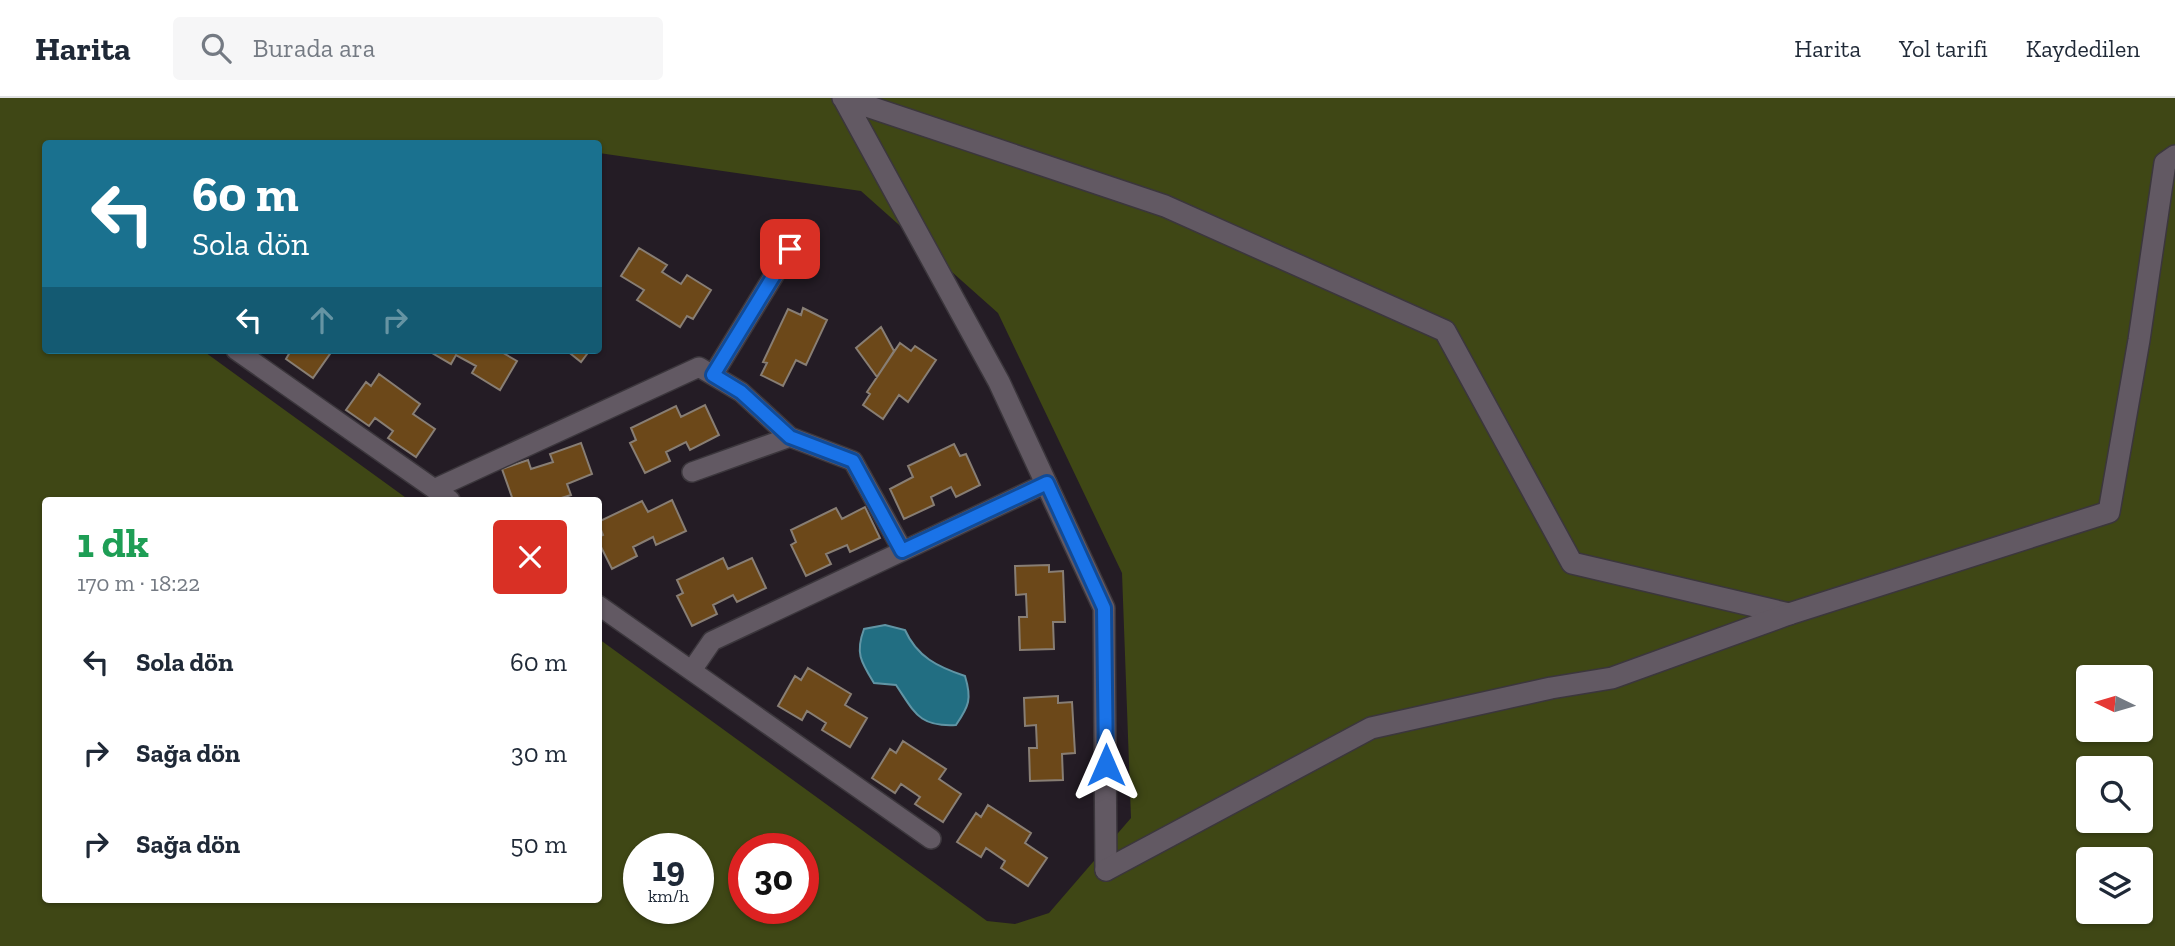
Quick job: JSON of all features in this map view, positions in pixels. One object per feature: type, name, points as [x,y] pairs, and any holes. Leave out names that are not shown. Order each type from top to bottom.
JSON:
[{"type":"street","points":[[843,98],[999,382],[1104,608],[1106,870],[1371,729],[1550,688],[1612,678],[1789,614],[2109,512],[2139,340],[2165,163],[2175,156]]},
{"type":"street","points":[[843,98],[1164,206],[1445,331],[1572,563],[1789,614]]},
{"type":"lane","points":[[713,375],[790,249]]},
{"type":"lane","points":[[242,354],[446,497]]},
{"type":"lane","points":[[434,489],[699,367],[741,392],[790,437],[853,461],[902,551]]},
{"type":"lane","points":[[692,472],[790,437]]},
{"type":"lane","points":[[692,670],[712,641],[1047,483]]},
{"type":"lane","points":[[602,608],[931,839]]},
{"type":"green space","points":[[0,98],[2175,98],[2175,946],[0,946]]},
{"type":"water","points":[[885,625],[905,630],[929,660],[965,676],[968,702],[956,725],[926,721],[914,710],[896,685],[874,683],[861,657],[861,637],[864,629]]},
{"type":"building","points":[[639,248],[667,265],[662,272],[681,284],[687,275],[711,290],[693,319],[687,316],[680,327],[637,300],[644,290],[621,276]]},
{"type":"building","points":[[803,308],[827,320],[806,365],[796,360],[783,386],[761,375],[767,363],[763,362],[788,309],[801,315]]},
{"type":"building","points":[[881,327],[894,351],[877,377],[856,348]]},
{"type":"building","points":[[900,343],[911,351],[915,346],[936,360],[908,402],[899,395],[883,419],[863,405],[870,394],[867,392]]},
{"type":"building","points":[[289,354],[330,354],[313,378],[286,359]]},
{"type":"building","points":[[434,354],[505,354],[517,361],[500,390],[472,373],[476,366],[456,355],[451,364]]},
{"type":"building","points":[[571,354],[587,354],[581,362]]},
{"type":"building","points":[[379,374],[420,404],[413,414],[435,429],[416,457],[388,438],[393,431],[375,418],[369,426],[346,410],[366,382],[371,386]]},
{"type":"building","points":[[705,405],[719,435],[690,450],[686,442],[666,452],[670,461],[645,473],[630,443],[636,440],[631,428],[676,406],[681,417]]},
{"type":"building","points":[[581,443],[592,474],[567,484],[571,495],[565,497],[512,497],[502,469],[528,460],[531,469],[553,462],[550,454]]},
{"type":"building","points":[[954,444],[960,456],[966,454],[980,485],[956,497],[951,487],[931,497],[934,505],[904,519],[890,489],[913,477],[908,466]]},
{"type":"building","points":[[672,500],[686,531],[656,545],[653,537],[633,547],[637,556],[612,569],[602,549],[602,520],[642,501],[648,512]]},
{"type":"building","points":[[865,507],[880,538],[850,552],[847,545],[826,554],[831,564],[806,576],[791,545],[796,542],[791,530],[836,508],[842,519]]},
{"type":"building","points":[[723,558],[728,569],[752,558],[766,588],[737,602],[733,595],[713,605],[717,614],[692,626],[677,596],[683,593],[677,580]]},
{"type":"building","points":[[1049,565],[1049,572],[1063,571],[1065,622],[1053,622],[1054,649],[1020,650],[1019,617],[1027,617],[1026,594],[1016,595],[1015,566]]},
{"type":"building","points":[[808,668],[851,694],[845,705],[867,718],[850,747],[822,730],[826,723],[807,711],[802,720],[778,706],[795,676],[801,680]]},
{"type":"building","points":[[1058,696],[1058,703],[1072,702],[1075,753],[1062,754],[1063,780],[1030,781],[1029,748],[1037,748],[1036,725],[1025,726],[1024,698]]},
{"type":"building","points":[[903,741],[946,769],[939,779],[961,794],[943,822],[915,804],[920,797],[901,784],[895,793],[872,778],[890,749],[896,753]]},
{"type":"building","points":[[988,805],[1031,833],[1025,843],[1047,858],[1028,886],[1001,868],[1005,861],[986,848],[981,857],[957,842],[976,813],[981,817]]},
{"type":"route","points":[[790,249],[713,375],[741,392],[790,437],[853,461],[902,551],[1047,483],[1104,608],[1106,765]]}]
